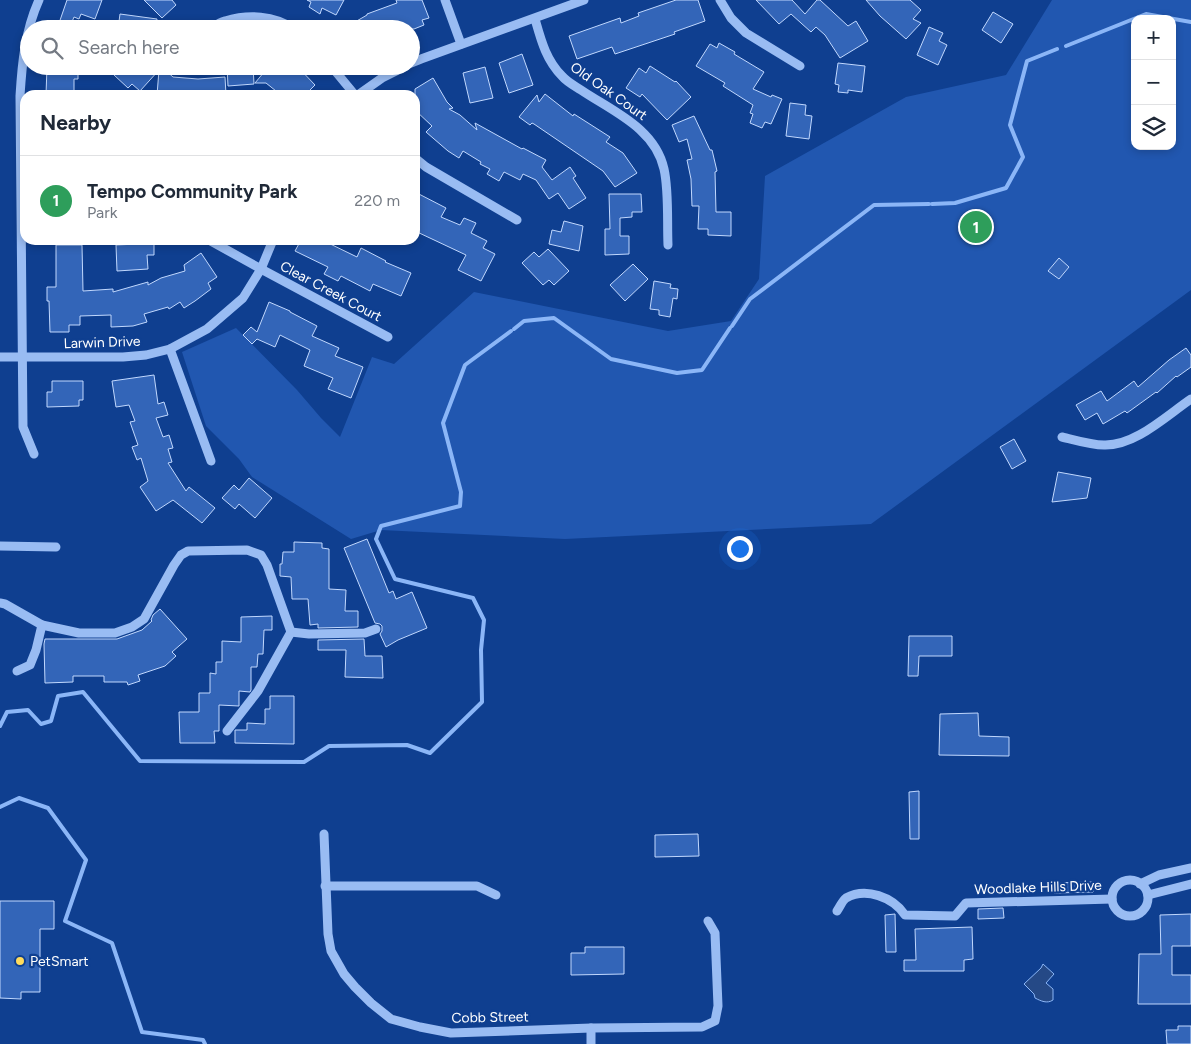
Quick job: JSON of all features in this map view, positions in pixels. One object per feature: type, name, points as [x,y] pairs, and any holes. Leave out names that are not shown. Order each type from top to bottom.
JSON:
[{"type":"street","points":[[32,20],[39,0]]},
{"type":"street","points":[[445,0],[461,44]]},
{"type":"street","points":[[420,59],[584,0]]},
{"type":"street","points":[[720,0],[731,18],[746,33],[800,66]]},
{"type":"street","points":[[228,20],[262,16],[275,20]]},
{"type":"street","name":"Old Oak Court","points":[[535,18],[544,49],[551,64],[563,78],[632,122],[647,136],[657,150],[664,168],[667,190],[668,245]]},
{"type":"street","points":[[21,90],[22,75]]},
{"type":"street","points":[[339,75],[353,90]]},
{"type":"street","points":[[364,90],[388,75]]},
{"type":"street","points":[[420,162],[517,220]]},
{"type":"street","points":[[21,245],[23,427],[34,454]]},
{"type":"street","name":"Clear Creek Court","points":[[218,245],[388,337]]},
{"type":"street","name":"Larwin Drive","points":[[0,357],[123,357],[170,349],[207,329],[243,298],[261,270],[271,245]]},
{"type":"street","points":[[170,349],[211,462]]},
{"type":"street","points":[[1062,437],[1103,445],[1121,443],[1139,436],[1191,399]]},
{"type":"street","points":[[0,546],[56,547]]},
{"type":"street","points":[[0,603],[42,625],[79,633],[115,633],[132,627],[144,619],[174,564],[188,551],[247,550],[261,556],[268,565],[291,632],[258,691],[227,730]]},
{"type":"street","points":[[17,671],[30,665],[42,625]]},
{"type":"street","points":[[291,632],[309,634],[364,633],[376,629]]},
{"type":"street","name":"Cobb Street","points":[[324,834],[325,886],[331,951],[344,974],[370,1003],[391,1019],[420,1027],[451,1033],[590,1028],[702,1027],[716,1021],[718,1006],[716,933],[708,921]]},
{"type":"street","points":[[1140,884],[1159,874],[1191,868]]},
{"type":"street","points":[[1130,880],[1144,887],[1148,896],[1148,902],[1142,912],[1125,916],[1115,909],[1112,893],[1119,884],[1130,880]]},
{"type":"street","points":[[1148,896],[1191,884]]},
{"type":"street","points":[[325,886],[477,886],[496,895]]},
{"type":"street","name":"Woodlake Hills Drive","points":[[837,911],[844,899],[858,894],[872,894],[896,904],[905,915],[927,916],[955,916],[966,903],[1112,898]]},
{"type":"street","points":[[590,1028],[591,1044]]},
{"type":"shaded area","points":[[1052,0],[1191,0],[1191,290],[871,524],[565,539],[381,530],[351,539],[252,477],[239,459],[206,426],[182,352],[236,328],[340,437],[372,357],[394,364],[474,292],[668,331],[731,321],[759,279],[765,176],[906,97],[1006,75]]},
{"type":"shaded area","points":[[1043,964],[1054,974],[1046,983],[1053,989],[1053,1000],[1048,1002],[1035,998],[1034,994],[1024,984]]},
{"type":"building","points":[[67,0],[102,0],[95,19],[81,14],[79,19],[74,17],[73,20],[60,20]]},
{"type":"building","points":[[144,0],[172,0],[176,5],[162,18]]},
{"type":"building","points":[[307,0],[344,0],[336,15],[322,8],[320,14],[309,7],[311,2]]},
{"type":"building","points":[[396,0],[422,0],[429,18],[422,20],[424,25],[420,27],[420,20],[358,20],[367,14],[397,3]]},
{"type":"building","points":[[676,0],[698,0],[705,21],[674,32],[675,34],[615,54],[612,47],[577,59],[569,36],[620,18],[621,23],[639,16],[638,13]]},
{"type":"building","points":[[756,0],[792,0],[805,14],[817,0],[820,0],[848,26],[856,21],[868,41],[840,58],[825,35],[816,27],[811,32],[791,14],[779,24]]},
{"type":"building","points":[[866,0],[910,0],[921,10],[913,19],[921,23],[906,39],[880,16]]},
{"type":"building","points":[[993,12],[1013,24],[1001,43],[982,30]]},
{"type":"building","points":[[120,14],[157,19],[157,20],[119,20]]},
{"type":"building","points":[[929,27],[943,33],[939,41],[947,45],[938,65],[917,55]]},
{"type":"building","points":[[719,43],[764,72],[753,89],[771,97],[772,95],[782,99],[771,124],[765,122],[762,128],[750,123],[753,114],[750,113],[753,105],[723,86],[725,83],[696,66],[710,44],[717,48]]},
{"type":"building","points":[[522,54],[533,85],[509,93],[499,63]]},
{"type":"building","points":[[838,63],[865,66],[862,92],[848,90],[848,93],[838,92],[839,85],[835,84]]},
{"type":"building","points":[[650,66],[676,81],[691,97],[667,120],[642,94],[640,97],[626,88],[639,68],[646,73]]},
{"type":"building","points":[[485,67],[493,98],[470,103],[463,73]]},
{"type":"building","points":[[47,75],[78,75],[78,79],[74,79],[74,90],[46,90]]},
{"type":"building","points":[[114,75],[154,75],[141,90],[132,84],[128,88]]},
{"type":"building","points":[[159,75],[198,79],[225,77],[226,90],[157,90]]},
{"type":"building","points":[[227,75],[254,75],[254,84],[228,86]]},
{"type":"building","points":[[262,75],[306,75],[315,85],[310,90],[275,90],[266,83],[255,83]]},
{"type":"building","points":[[433,78],[447,102],[453,108],[449,109],[460,115],[477,130],[475,123],[546,160],[542,167],[552,180],[570,167],[576,176],[573,178],[586,198],[569,209],[558,193],[549,199],[536,180],[523,174],[520,180],[504,172],[499,181],[487,174],[490,169],[463,151],[459,158],[448,151],[426,132],[432,126],[420,115],[420,90],[415,89]]},
{"type":"building","points":[[545,94],[573,116],[574,114],[610,137],[606,142],[623,153],[637,173],[615,187],[603,171],[534,124],[530,125],[519,117],[537,95],[539,102]]},
{"type":"building","points":[[790,103],[806,105],[805,115],[812,116],[809,139],[786,136]]},
{"type":"building","points":[[694,116],[710,150],[712,150],[717,171],[715,172],[716,212],[731,212],[731,236],[708,235],[708,229],[698,229],[699,206],[692,206],[691,179],[687,160],[692,159],[687,139],[679,142],[672,125]]},
{"type":"building","points":[[609,194],[641,194],[642,212],[632,212],[632,217],[620,218],[620,236],[629,236],[629,254],[605,255],[605,229],[610,229]]},
{"type":"building","points":[[420,195],[446,208],[441,217],[460,225],[464,218],[476,223],[471,233],[487,241],[483,248],[495,254],[481,281],[458,270],[466,255],[420,233]]},
{"type":"building","points":[[564,221],[583,226],[579,251],[549,244],[552,230],[561,232]]},
{"type":"building","points":[[56,245],[82,245],[83,291],[113,289],[113,292],[148,282],[148,285],[161,278],[185,271],[184,265],[201,253],[217,277],[208,283],[211,289],[184,308],[180,302],[169,309],[168,307],[144,314],[147,322],[133,326],[111,327],[111,315],[80,316],[80,325],[69,325],[69,332],[50,332],[47,287],[56,287]]},
{"type":"building","points":[[116,245],[154,245],[154,255],[147,255],[148,269],[117,271]]},
{"type":"building","points":[[298,245],[332,245],[357,257],[361,248],[385,262],[411,273],[401,296],[373,284],[370,291],[341,276],[338,281],[324,274],[328,267],[295,251]]},
{"type":"building","points":[[548,249],[569,271],[554,285],[549,280],[543,285],[522,263],[534,252],[539,257]]},
{"type":"building","points":[[1059,258],[1069,267],[1059,279],[1048,271]]},
{"type":"building","points":[[633,264],[648,279],[625,301],[610,285]]},
{"type":"building","points":[[654,281],[671,284],[670,288],[678,289],[677,299],[673,298],[670,317],[659,315],[659,310],[650,309]]},
{"type":"building","points":[[269,302],[317,326],[312,336],[339,348],[335,356],[363,367],[351,398],[328,389],[333,378],[304,366],[310,350],[280,335],[275,347],[257,339],[252,344],[243,335],[251,327],[257,332]]},
{"type":"building","points":[[1186,348],[1191,355],[1191,367],[1176,376],[1157,393],[1127,413],[1125,411],[1103,424],[1097,413],[1085,420],[1076,405],[1101,391],[1107,401],[1134,381],[1138,387]]},
{"type":"building","points":[[154,375],[158,404],[164,402],[168,415],[156,418],[163,437],[169,435],[173,448],[168,449],[172,462],[168,463],[186,491],[189,487],[215,508],[202,523],[173,500],[156,511],[140,487],[148,481],[141,458],[137,460],[132,447],[138,445],[130,422],[135,421],[129,405],[116,407],[112,381]]},
{"type":"building","points":[[52,381],[83,381],[83,400],[79,400],[79,406],[47,407],[47,392],[52,392]]},
{"type":"building","points":[[1014,439],[1026,461],[1012,469],[1000,447]]},
{"type":"building","points":[[1058,472],[1091,478],[1087,498],[1052,502]]},
{"type":"building","points":[[249,478],[272,498],[255,518],[239,504],[235,509],[222,498],[234,485],[239,490]]},
{"type":"building","points":[[367,539],[389,593],[393,591],[396,599],[412,592],[427,628],[386,647],[380,634],[382,626],[375,623],[344,548]]},
{"type":"building","points":[[294,542],[322,543],[322,548],[329,549],[329,589],[346,590],[345,611],[358,611],[358,627],[318,628],[318,624],[310,625],[308,599],[292,599],[291,577],[280,576],[283,552],[294,552]]},
{"type":"building","points":[[160,609],[187,639],[172,652],[176,656],[165,666],[138,675],[140,681],[128,685],[127,682],[104,682],[104,676],[73,676],[73,682],[45,683],[45,639],[117,639],[142,630],[152,621],[153,615]]},
{"type":"building","points":[[272,616],[272,630],[264,630],[263,654],[258,654],[257,667],[251,667],[250,692],[239,691],[239,706],[219,705],[219,731],[214,731],[215,743],[180,743],[179,712],[199,712],[199,693],[210,693],[210,673],[216,674],[216,662],[222,662],[222,641],[241,642],[241,617]]},
{"type":"building","points":[[909,636],[952,636],[952,656],[919,656],[918,676],[908,676]]},
{"type":"building","points":[[364,639],[365,656],[382,656],[383,678],[345,677],[346,650],[318,650],[318,640]]},
{"type":"building","points":[[270,696],[294,696],[294,744],[235,743],[235,730],[247,730],[247,723],[265,724],[265,709],[270,709]]},
{"type":"building","points":[[978,713],[979,736],[1009,737],[1009,756],[939,755],[940,714]]},
{"type":"building","points":[[919,791],[919,839],[910,839],[909,792]]},
{"type":"building","points":[[698,834],[699,856],[655,857],[655,835]]},
{"type":"building","points":[[1093,882],[1093,892],[1054,893],[1053,883]]},
{"type":"building","name":"PetSmart","points":[[0,901],[54,901],[54,929],[40,929],[40,992],[21,992],[21,999],[0,998]]},
{"type":"building","points":[[1003,908],[1004,918],[978,919],[978,909]]},
{"type":"building","points":[[895,914],[896,952],[886,952],[885,915]]},
{"type":"building","points":[[1191,914],[1191,946],[1172,946],[1172,975],[1191,975],[1191,1004],[1138,1004],[1139,954],[1161,954],[1160,915]]},
{"type":"building","points":[[972,927],[973,959],[964,960],[964,971],[904,971],[904,960],[916,960],[915,929]]},
{"type":"building","points":[[585,947],[624,947],[624,974],[571,975],[571,953],[585,953]]},
{"type":"building","points":[[1178,1026],[1191,1026],[1191,1044],[1167,1044],[1166,1030],[1178,1030]]},
{"type":"waterway","points":[[1066,46],[1146,14],[1191,22]]},
{"type":"waterway","points":[[932,204],[955,203],[1006,188],[1023,157],[1010,125],[1027,61],[1057,49]]},
{"type":"waterway","points":[[732,326],[750,299],[874,205],[929,204]]},
{"type":"waterway","points":[[514,329],[524,321],[554,318],[611,359],[677,373],[702,370],[730,328]]},
{"type":"waterway","points":[[0,726],[7,712],[28,710],[41,724],[51,721],[58,696],[83,692],[140,761],[304,762],[329,746],[407,745],[430,753],[482,702],[481,650],[484,620],[473,598],[395,579],[376,539],[381,526],[460,506],[461,492],[443,423],[465,365],[511,331]]},
{"type":"waterway","points":[[0,807],[19,798],[48,808],[86,860],[65,921],[112,943],[142,1032],[203,1040],[205,1044]]},
{"type":"place","name":"Tempo Community Park","points":[[976,227]]},
{"type":"place","name":"PetSmart","points":[[20,961]]}]
